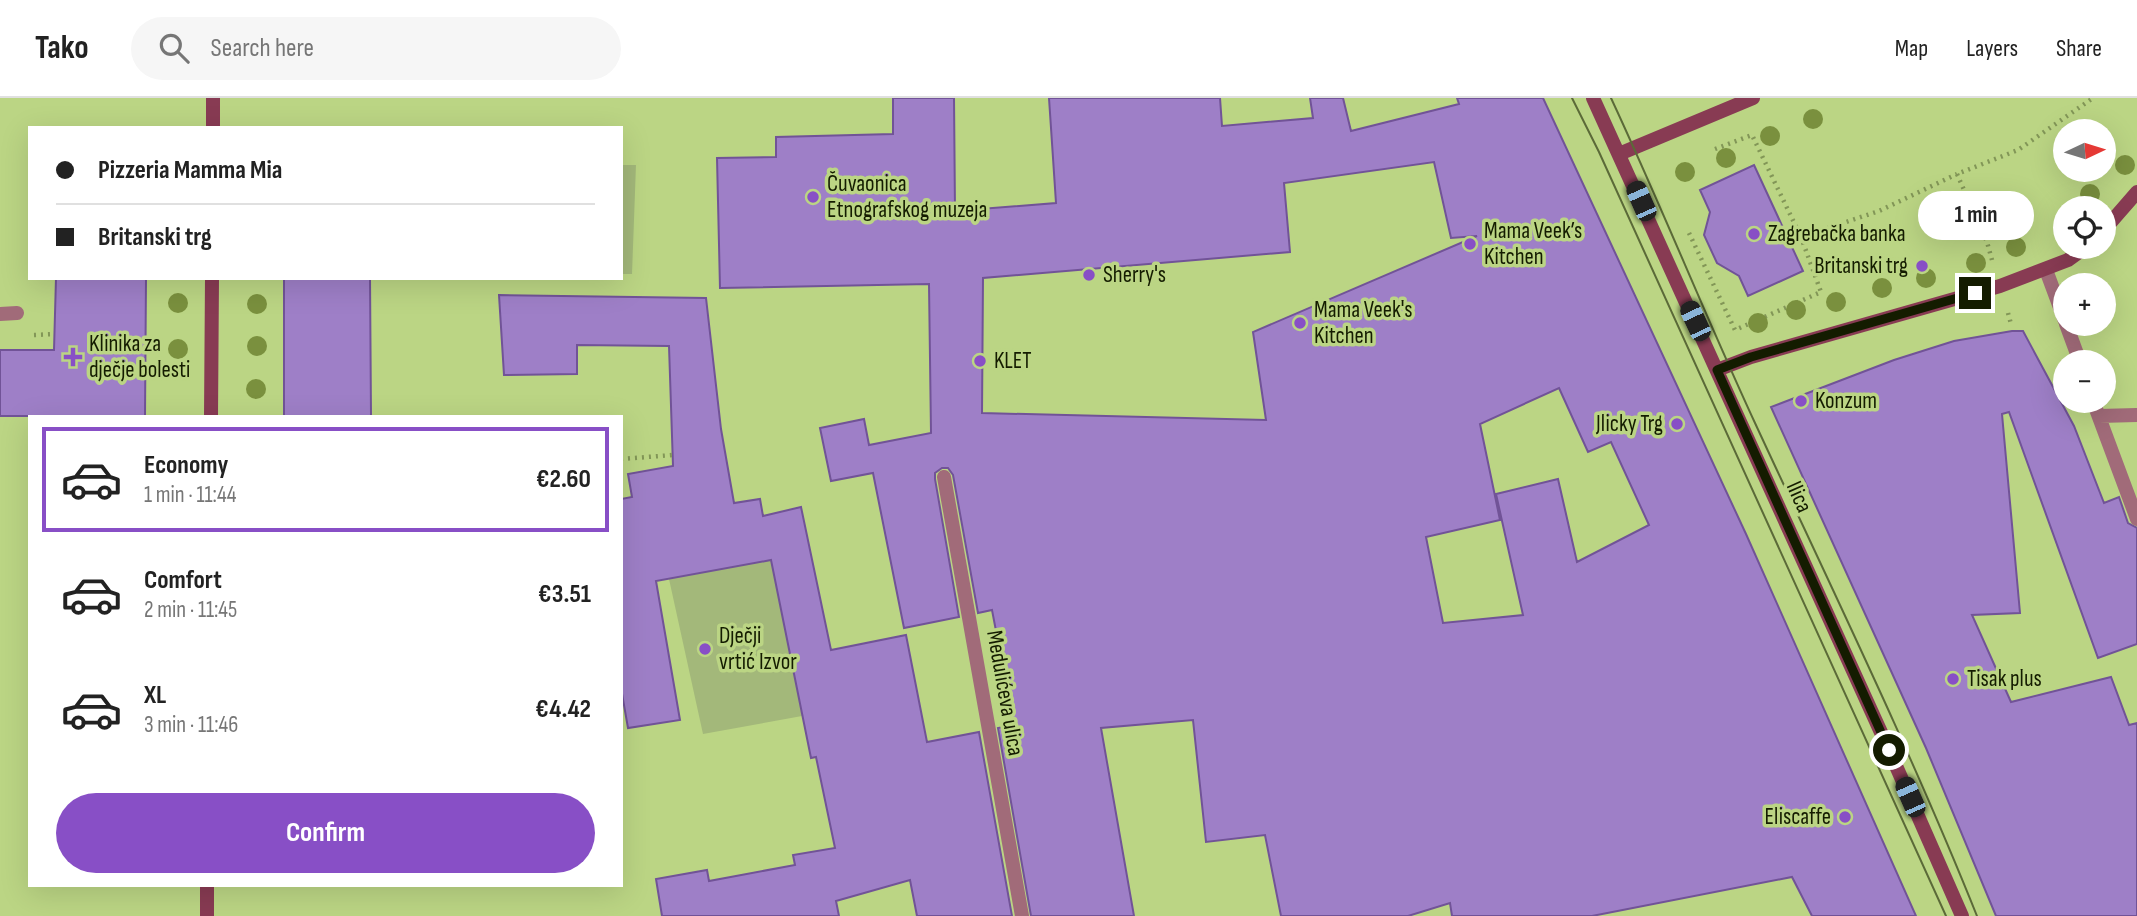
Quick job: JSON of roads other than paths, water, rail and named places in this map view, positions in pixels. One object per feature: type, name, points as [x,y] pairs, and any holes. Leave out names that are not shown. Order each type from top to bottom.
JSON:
[{"type":"main road","points":[[213,98],[213,126]]},
{"type":"main road","name":"Ilica","points":[[1593,98],[1962,916]]},
{"type":"main road","points":[[1619,153],[1754,98]]},
{"type":"main road","points":[[2116,216],[2137,192]]},
{"type":"main road","points":[[1717,370],[1751,357],[2000,286],[2071,259]]},
{"type":"main road","points":[[211,415],[212,280]]},
{"type":"main road","points":[[207,887],[207,916]]},
{"type":"street","points":[[2046,270],[2053,288]]},
{"type":"street","points":[[0,314],[17,313]]},
{"type":"street","points":[[2098,413],[2137,519]]},
{"type":"street","points":[[2099,416],[2137,415]]},
{"type":"street","name":"Medulićeva ulica","points":[[944,477],[1022,916]]},
{"type":"tram line","points":[[1572,98],[1599,152],[1946,916]]},
{"type":"tram line","points":[[1611,98],[1737,382],[1897,730],[1977,916]]},
{"type":"place","name":"Čuvaonica Etnografskog muzeja","points":[[813,197]]},
{"type":"place","name":"Zagrebačka banka","points":[[1754,234]]},
{"type":"place","name":"Mama Veek’s Kitchen","points":[[1470,244]]},
{"type":"place","name":"Britanski trg","points":[[1922,266]]},
{"type":"place","name":"Sherry's","points":[[1089,275]]},
{"type":"place","name":"Mama Veek's Kitchen","points":[[1300,323]]},
{"type":"place","name":"Klinika za dječje bolesti","points":[[73,357]]},
{"type":"place","name":"KLET","points":[[980,361]]},
{"type":"place","name":"Konzum","points":[[1801,401]]},
{"type":"place","name":"Jlicky Trg","points":[[1677,424]]},
{"type":"place","name":"Dječji vrtić Izvor","points":[[705,649]]},
{"type":"place","name":"Tisak plus","points":[[1953,679]]},
{"type":"place","name":"Eliscaffe","points":[[1845,817]]}]
